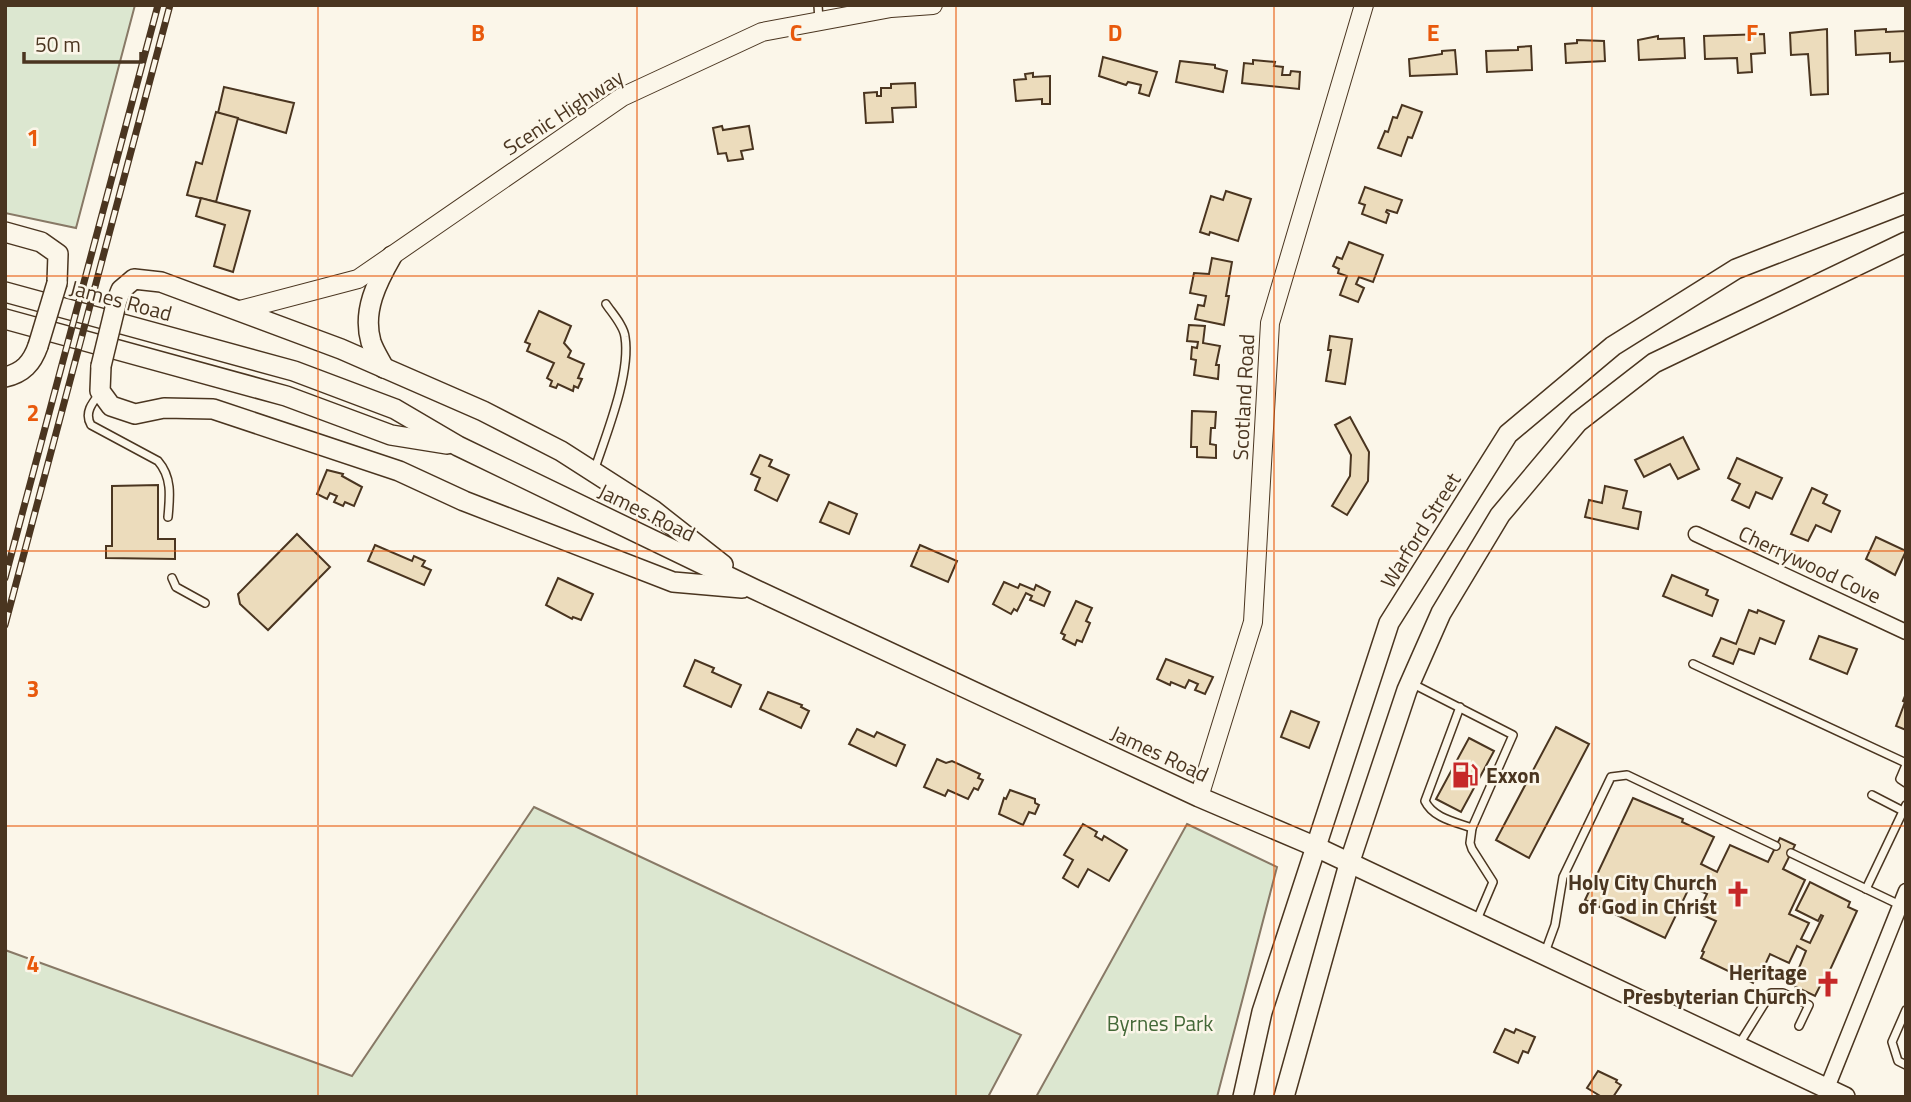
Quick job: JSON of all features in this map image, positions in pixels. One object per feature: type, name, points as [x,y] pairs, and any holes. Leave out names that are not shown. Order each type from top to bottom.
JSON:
[{"type":"main road","name":"Warford Street","points":[[1242,1097],[1262,1012],[1389,623],[1508,434],[1613,346],[1736,269],[1906,204]]},
{"type":"main road","points":[[5,232],[41,242],[58,254],[57,283],[38,346],[29,365],[5,377]]},
{"type":"main road","points":[[1284,1097],[1349,864],[1410,683],[1441,612],[1500,515],[1578,422],[1654,363],[1906,242]]},
{"type":"main road","points":[[384,368],[371,342],[369,312],[375,287],[392,256]]},
{"type":"main road","points":[[134,279],[161,282],[240,310],[483,411],[594,471],[653,510],[754,589],[673,582],[464,500],[399,471],[213,409],[163,408],[135,414],[111,406],[100,392],[101,366],[121,290],[134,279]]},
{"type":"main road","name":"James Road","points":[[5,292],[295,371],[395,409],[458,446],[754,589],[1199,797],[1314,846],[1845,1097]]},
{"type":"main road","name":"James Road","points":[[5,319],[286,396],[391,435],[458,446]]},
{"type":"street","name":"Scenic Highway","points":[[240,310],[358,279],[622,97],[762,32],[818,13],[933,5]]},
{"type":"street","name":"Scotland Road","points":[[1199,797],[1253,622],[1270,323],[1364,5]]},
{"type":"street","name":"Cherrywood Cove","points":[[1696,534],[1906,632]]},
{"type":"street","points":[[1827,1088],[1903,906],[1906,891]]},
{"type":"lane","points":[[594,471],[613,413],[625,363],[625,334],[606,304]]},
{"type":"lane","points":[[100,392],[89,407],[88,419],[91,425],[158,461],[165,469],[170,488],[168,517]]},
{"type":"lane","points":[[172,578],[176,587],[205,603]]},
{"type":"lane","points":[[1693,664],[1906,764],[1899,779],[1906,783]]},
{"type":"lane","points":[[1410,683],[1513,735],[1472,828],[1472,849],[1493,881],[1476,923]]},
{"type":"lane","points":[[1460,707],[1424,801],[1429,810],[1472,828]]},
{"type":"lane","points":[[1544,956],[1555,925],[1563,877],[1611,777],[1627,775],[1776,846]]},
{"type":"lane","points":[[1866,890],[1905,810],[1872,796]]},
{"type":"lane","points":[[1791,853],[1903,906]]},
{"type":"lane","points":[[1737,1046],[1771,993],[1783,993],[1808,1005],[1800,1026]]},
{"type":"lane","points":[[1906,1010],[1892,1042],[1898,1062],[1906,1065]]},
{"type":"green space","points":[[5,5],[135,5],[76,228],[5,213]]},
{"type":"green space","points":[[534,807],[1021,1035],[988,1097],[5,1097],[5,950],[352,1076]]},
{"type":"green space","name":"Byrnes Park","points":[[1187,824],[1277,867],[1217,1097],[1036,1097]]},
{"type":"building","points":[[1827,29],[1828,94],[1811,95],[1808,54],[1791,55],[1790,33]]},
{"type":"building","points":[[1886,29],[1886,32],[1906,31],[1906,61],[1890,62],[1890,53],[1856,55],[1855,31]]},
{"type":"building","points":[[1764,34],[1765,53],[1751,54],[1752,72],[1738,73],[1737,58],[1705,59],[1704,36]]},
{"type":"building","points":[[1658,36],[1658,39],[1684,38],[1685,58],[1639,60],[1638,40]]},
{"type":"building","points":[[1577,40],[1604,41],[1605,61],[1566,63],[1565,44],[1577,43]]},
{"type":"building","points":[[1531,46],[1532,70],[1487,72],[1486,51],[1518,50],[1518,47]]},
{"type":"building","points":[[1455,50],[1457,74],[1410,76],[1409,59]]},
{"type":"building","points":[[1103,57],[1157,72],[1149,96],[1139,93],[1141,85],[1128,82],[1126,85],[1099,76]]},
{"type":"building","points":[[1253,60],[1275,62],[1274,66],[1283,67],[1282,75],[1290,75],[1291,71],[1300,72],[1299,89],[1242,83],[1244,63],[1253,64]]},
{"type":"building","points":[[1180,61],[1215,65],[1215,68],[1227,71],[1223,92],[1176,82]]},
{"type":"building","points":[[1033,73],[1033,77],[1050,76],[1050,104],[1042,104],[1042,99],[1016,101],[1014,80],[1026,79],[1025,74]]},
{"type":"building","points":[[915,83],[916,107],[892,108],[893,122],[866,123],[864,93],[877,92],[877,96],[881,96],[881,88],[891,88],[891,84]]},
{"type":"building","points":[[224,87],[294,103],[286,133],[218,113]]},
{"type":"building","points":[[1402,105],[1422,112],[1412,138],[1408,137],[1401,156],[1378,148],[1385,131],[1388,132],[1393,117],[1397,118]]},
{"type":"building","points":[[216,112],[238,118],[216,202],[187,195],[196,162],[202,164]]},
{"type":"building","points":[[722,126],[723,130],[749,126],[753,149],[741,151],[743,159],[728,161],[726,153],[718,154],[713,128]]},
{"type":"building","points":[[1365,187],[1402,200],[1397,213],[1387,210],[1389,214],[1386,223],[1362,214],[1365,205],[1359,203]]},
{"type":"building","points":[[1226,191],[1251,199],[1238,241],[1210,232],[1209,235],[1200,232],[1211,196],[1223,200]]},
{"type":"building","points":[[201,198],[250,211],[233,272],[214,266],[225,225],[196,216]]},
{"type":"building","points":[[1349,242],[1383,255],[1373,282],[1359,277],[1356,284],[1364,288],[1358,302],[1340,295],[1347,276],[1338,273],[1339,269],[1333,266],[1337,257],[1342,259]]},
{"type":"building","points":[[1212,258],[1232,262],[1224,325],[1195,319],[1198,305],[1204,306],[1206,296],[1190,293],[1194,273],[1209,274]]},
{"type":"building","points":[[539,311],[571,326],[564,343],[571,351],[568,357],[584,364],[578,378],[582,379],[578,388],[574,386],[573,391],[558,384],[556,388],[550,386],[552,381],[547,378],[554,363],[527,351],[530,344],[525,342]]},
{"type":"building","points":[[1189,325],[1205,326],[1203,343],[1220,346],[1216,365],[1219,365],[1218,379],[1194,375],[1196,360],[1191,359],[1192,347],[1197,348],[1198,342],[1187,341]]},
{"type":"building","points":[[1330,336],[1352,339],[1345,384],[1326,381],[1331,350],[1328,350]]},
{"type":"building","points":[[1192,411],[1216,412],[1210,444],[1216,445],[1216,458],[1197,457],[1197,447],[1191,447]]},
{"type":"building","points":[[1350,417],[1369,452],[1368,481],[1347,515],[1332,506],[1350,476],[1351,455],[1335,425]]},
{"type":"building","points":[[1683,437],[1699,469],[1678,479],[1670,464],[1644,477],[1635,460]]},
{"type":"building","points":[[760,455],[772,460],[769,466],[789,475],[777,501],[755,490],[760,478],[751,474]]},
{"type":"building","points":[[1737,458],[1782,478],[1772,499],[1756,492],[1749,508],[1732,500],[1740,484],[1728,478]]},
{"type":"building","points":[[327,470],[343,474],[342,476],[362,487],[354,506],[345,502],[343,506],[334,502],[337,496],[330,493],[327,499],[317,494]]},
{"type":"building","points":[[158,485],[158,539],[175,539],[175,559],[106,558],[106,546],[112,546],[112,486]]},
{"type":"building","points":[[1605,486],[1627,491],[1623,508],[1641,512],[1638,529],[1585,517],[1589,500],[1602,503]]},
{"type":"building","points":[[1812,488],[1827,495],[1823,503],[1840,511],[1831,532],[1816,525],[1808,541],[1791,534]]},
{"type":"building","points":[[829,502],[857,514],[849,534],[820,522]]},
{"type":"building","points":[[297,534],[330,567],[268,630],[240,604],[238,594]]},
{"type":"building","points":[[1876,537],[1906,551],[1895,575],[1866,559]]},
{"type":"building","points":[[375,545],[412,561],[414,556],[425,561],[422,566],[431,570],[424,585],[368,561]]},
{"type":"building","points":[[920,545],[957,561],[948,582],[911,566]]},
{"type":"building","points":[[1672,575],[1708,590],[1706,595],[1718,600],[1712,616],[1663,596]]},
{"type":"building","points":[[558,578],[593,594],[581,620],[572,619],[546,605]]},
{"type":"building","points":[[1004,582],[1018,588],[1020,584],[1034,590],[1036,585],[1050,592],[1044,606],[1030,600],[1032,596],[1026,593],[1017,611],[1014,609],[1011,614],[993,604]]},
{"type":"building","points":[[1076,601],[1092,608],[1086,621],[1090,623],[1082,642],[1077,640],[1075,645],[1063,639],[1065,635],[1061,633]]},
{"type":"building","points":[[1749,610],[1757,613],[1758,610],[1784,621],[1775,644],[1760,638],[1754,654],[1739,649],[1733,664],[1713,656],[1721,638],[1736,644]]},
{"type":"building","points":[[1819,636],[1857,649],[1847,674],[1810,659]]},
{"type":"building","points":[[1166,659],[1213,677],[1205,694],[1195,690],[1198,684],[1189,680],[1185,688],[1157,679]]},
{"type":"building","points":[[695,660],[714,668],[712,672],[741,685],[731,707],[684,686]]},
{"type":"building","points":[[768,692],[802,705],[801,707],[809,711],[801,728],[760,709]]},
{"type":"building","points":[[1906,696],[1906,730],[1896,726]]},
{"type":"building","points":[[1291,711],[1319,722],[1309,748],[1281,737]]},
{"type":"building","points":[[1556,727],[1589,744],[1529,858],[1496,840]]},
{"type":"building","points":[[857,729],[874,737],[877,732],[905,745],[896,766],[849,744]]},
{"type":"building","name":"Exxon","points":[[1469,738],[1494,751],[1461,812],[1436,799]]},
{"type":"building","points":[[937,759],[946,763],[952,761],[980,774],[978,778],[983,780],[978,790],[974,788],[968,799],[948,790],[945,796],[924,787]]},
{"type":"building","points":[[1010,790],[1035,799],[1035,803],[1039,805],[1035,814],[1029,812],[1023,825],[999,814],[1004,798],[1006,799]]},
{"type":"building","points":[[1633,798],[1683,819],[1682,822],[1714,837],[1701,864],[1717,872],[1730,845],[1768,862],[1780,838],[1795,845],[1783,869],[1805,880],[1789,914],[1809,923],[1801,939],[1810,943],[1823,916],[1821,915],[1818,921],[1796,910],[1810,882],[1850,902],[1848,907],[1857,911],[1825,981],[1823,980],[1815,996],[1792,985],[1806,951],[1797,946],[1789,963],[1770,954],[1759,978],[1756,976],[1753,983],[1701,958],[1716,921],[1698,913],[1707,894],[1690,886],[1665,938],[1585,900]]},
{"type":"building","points":[[1083,824],[1097,832],[1095,836],[1102,840],[1104,836],[1127,850],[1109,881],[1088,869],[1078,887],[1063,878],[1073,860],[1064,855]]},
{"type":"building","points":[[1505,1029],[1514,1033],[1516,1029],[1535,1037],[1528,1053],[1523,1051],[1518,1063],[1494,1052]]},
{"type":"building","points":[[1598,1071],[1617,1080],[1621,1085],[1613,1097],[1602,1097],[1587,1088]]},
{"type":"railway","points":[[5,578],[158,5]]},
{"type":"railway","points":[[5,625],[170,5]]},
{"type":"place","name":"Exxon","points":[[1465,775]]},
{"type":"place","name":"Holy City Church of God in Christ","points":[[1738,894]]},
{"type":"place","name":"Heritage Presbyterian Church","points":[[1828,984]]}]
